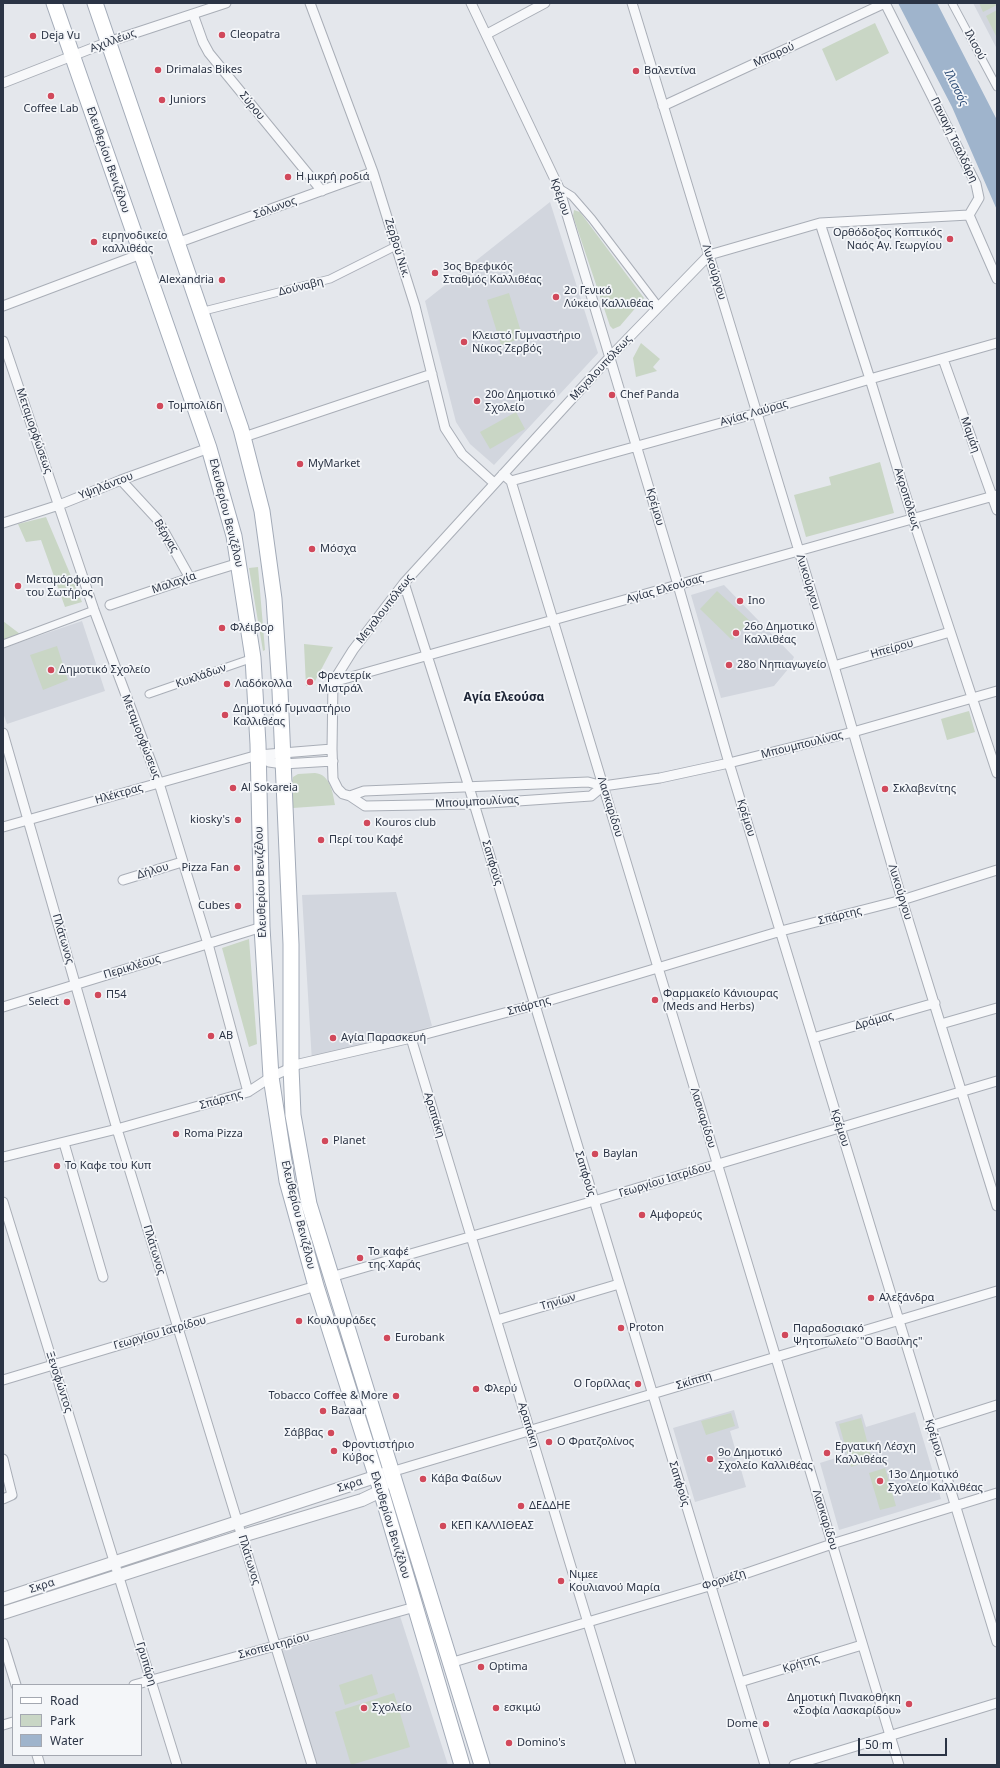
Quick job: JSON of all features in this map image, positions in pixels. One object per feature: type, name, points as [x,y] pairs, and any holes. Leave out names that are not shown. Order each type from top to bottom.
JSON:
[{"type":"main road","name":"Ελευθερίου Βενιζέλου","points":[[54,3],[140,254],[209,448],[234,536],[253,658],[258,755],[262,927],[270,1077],[287,1181],[316,1286],[381,1491],[462,1765]]},
{"type":"main road","name":"Ελευθερίου Βενιζέλου","points":[[94,3],[244,438],[262,511],[274,599],[283,758],[291,944],[291,1067],[293,1115],[309,1204],[482,1765]]},
{"type":"street","name":"Αχιλλέως","points":[[3,83],[108,42],[226,3]]},
{"type":"street","name":"Ζερβού Νικ.","points":[[310,3],[373,172],[415,306],[445,428],[462,454],[494,483]]},
{"type":"street","name":"Κρέμου","points":[[471,3],[559,188],[678,585],[729,763],[899,1320],[954,1506],[997,1642]]},
{"type":"street","points":[[487,34],[545,3]]},
{"type":"street","name":"Λυκούργου","points":[[632,3],[834,666],[902,900],[962,1091],[994,1184],[997,1206]]},
{"type":"street","name":"Μπαρού","points":[[663,106],[885,3]]},
{"type":"street","name":"Παναγή Τσαλδάρη","points":[[885,3],[976,184],[979,198],[968,214]]},
{"type":"street","name":"Ιλισού","points":[[952,3],[997,86]]},
{"type":"street","name":"Σύρου","points":[[193,14],[203,42],[209,53],[322,191]]},
{"type":"street","name":"Σόλωνος","points":[[177,243],[373,172]]},
{"type":"street","points":[[559,188],[572,196],[592,219],[659,306]]},
{"type":"street","points":[[968,214],[997,279]]},
{"type":"street","name":"Μεγαλουπόλεως","points":[[333,682],[353,650],[404,583],[610,357],[709,255],[820,223],[968,214]]},
{"type":"street","name":"Ακροπόλεως","points":[[820,223],[913,519],[950,632],[974,698],[997,773]]},
{"type":"street","name":"Δούναβη","points":[[200,312],[330,279],[396,246]]},
{"type":"street","points":[[3,306],[140,254]]},
{"type":"street","name":"Μεταμορφώσεως","points":[[3,341],[94,610],[159,783],[208,944],[248,1092]]},
{"type":"street","name":"Αγίας Λαύρας","points":[[511,481],[637,447],[870,379],[997,344]]},
{"type":"street","name":"Μαμάη","points":[[943,360],[995,496],[997,510]]},
{"type":"street","points":[[244,438],[432,374]]},
{"type":"street","name":"Υψηλάντου","points":[[3,523],[59,505],[121,480],[209,448]]},
{"type":"street","points":[[503,474],[511,481]]},
{"type":"street","name":"Βέργας","points":[[121,480],[157,519],[190,578]]},
{"type":"street","name":"Λασκαρίδου","points":[[511,481],[899,1765]]},
{"type":"street","name":"Αγίας Ελεούσας","points":[[333,682],[995,496]]},
{"type":"street","name":"Μαλαχία","points":[[110,605],[239,563]]},
{"type":"street","name":"Σαπφούς","points":[[404,583],[469,787],[709,1586],[765,1765]]},
{"type":"street","points":[[3,644],[94,610]]},
{"type":"street","name":"Ηπείρου","points":[[834,666],[950,632]]},
{"type":"street","name":"Κυκλάδων","points":[[149,694],[253,658]]},
{"type":"street","points":[[258,755],[333,761],[333,682]]},
{"type":"street","name":"Μπουμπουλίνας","points":[[350,796],[364,791],[588,782],[603,786],[660,778],[729,763],[853,732],[997,691]]},
{"type":"street","name":"Πλάτωνος","points":[[3,733],[117,1129],[312,1765]]},
{"type":"street","points":[[283,758],[332,749]]},
{"type":"street","name":"Ηλέκτρας","points":[[3,827],[258,755]]},
{"type":"street","name":"Μπουμπουλίνας","points":[[333,761],[333,779],[338,789],[343,794],[350,796],[365,806],[474,804],[590,796],[603,786]]},
{"type":"street","name":"Δήλου","points":[[123,880],[182,862]]},
{"type":"street","name":"Σπάρτης","points":[[3,1157],[117,1129],[248,1092],[270,1077],[299,1064],[411,1038],[534,1005],[781,931],[902,900],[997,870]]},
{"type":"street","name":"Περικλέους","points":[[3,1007],[262,927]]},
{"type":"street","name":"Δράμας","points":[[813,1038],[934,1003]]},
{"type":"street","points":[[941,1024],[997,1008]]},
{"type":"street","name":"Αραπάκη","points":[[411,1038],[631,1765]]},
{"type":"street","name":"Γεωργίου Ιατρίδου","points":[[331,1277],[594,1201],[997,1081]]},
{"type":"street","points":[[64,1143],[103,1277]]},
{"type":"street","name":"Ξενοφώντος","points":[[3,1202],[115,1562]]},
{"type":"street","name":"Τηνίων","points":[[497,1320],[619,1284]]},
{"type":"street","name":"Γεωργίου Ιατρίδου","points":[[3,1380],[316,1286]]},
{"type":"street","name":"Σκίππη","points":[[391,1472],[997,1291]]},
{"type":"street","points":[[931,1426],[997,1405]]},
{"type":"street","points":[[3,1459],[12,1495],[3,1499]]},
{"type":"street","points":[[381,1491],[391,1472]]},
{"type":"street","name":"Σκρα","points":[[3,1599],[237,1521],[391,1472]]},
{"type":"street","name":"Σκρα","points":[[3,1613],[242,1536],[362,1500],[381,1491]]},
{"type":"street","name":"Φορνέζη","points":[[450,1663],[587,1621],[709,1586],[832,1544],[997,1493]]},
{"type":"street","name":"Γρυπάρη","points":[[115,1562],[177,1765]]},
{"type":"street","name":"Σκοπευτηρίου","points":[[137,1684],[415,1607]]},
{"type":"street","points":[[3,1642],[16,1684]]},
{"type":"street","name":"Κρήτης","points":[[740,1682],[862,1645]]},
{"type":"street","points":[[794,1765],[890,1737],[997,1703]]},
{"type":"shaded area","points":[[973,3],[997,3],[997,49]]},
{"type":"shaded area","points":[[550,202],[598,353],[494,465],[470,444],[456,422],[425,301]]},
{"type":"shaded area","name":"26ο Δημοτικό Καλλιθέας","points":[[724,585],[794,657],[789,668],[774,686],[721,698],[691,595]]},
{"type":"shaded area","name":"Δημοτικό Σχολείο","points":[[82,621],[105,691],[7,724],[3,713],[3,648]]},
{"type":"shaded area","points":[[396,892],[432,1026],[369,1047],[312,1062],[302,895]]},
{"type":"shaded area","name":"9ο Δημοτικό Σχολείο Καλλιθέας","points":[[734,1410],[739,1428],[730,1431],[746,1487],[695,1502],[673,1428]]},
{"type":"shaded area","name":"13ο Δημοτικό Σχολείο Καλλιθέας","points":[[915,1412],[941,1499],[839,1530],[820,1463],[845,1455],[835,1422],[862,1414],[866,1427]]},
{"type":"shaded area","name":"Σχολείο","points":[[400,1616],[448,1765],[317,1765],[281,1651]]},
{"type":"green space","points":[[979,3],[997,3],[997,5],[983,12]]},
{"type":"green space","points":[[997,10],[997,38],[986,16]]},
{"type":"green space","points":[[875,23],[889,53],[836,81],[822,49]]},
{"type":"green space","points":[[574,210],[580,212],[644,298],[620,326],[613,329],[610,326],[573,216]]},
{"type":"green space","points":[[509,293],[523,338],[501,345],[487,300]]},
{"type":"green space","points":[[641,343],[660,359],[653,367],[657,371],[636,377],[633,358]]},
{"type":"green space","points":[[516,412],[525,429],[490,449],[480,432]]},
{"type":"green space","points":[[880,462],[894,513],[806,537],[794,495],[831,485],[829,477]]},
{"type":"green space","points":[[46,517],[82,602],[65,607],[41,540],[26,542],[18,524]]},
{"type":"green space","points":[[258,567],[265,650],[263,651],[249,568]]},
{"type":"green space","points":[[717,591],[750,621],[732,640],[700,609]]},
{"type":"green space","points":[[3,621],[20,634],[3,640]]},
{"type":"green space","points":[[304,644],[333,647],[313,685],[312,681],[309,681],[308,686],[306,686]]},
{"type":"green space","points":[[57,646],[68,680],[43,690],[30,655]]},
{"type":"green space","points":[[969,711],[975,732],[947,740],[941,719]]},
{"type":"green space","points":[[298,774],[320,774],[327,780],[332,790],[335,805],[293,808],[291,790],[293,777]]},
{"type":"green space","points":[[249,939],[257,1044],[249,1047],[222,948]]},
{"type":"green space","points":[[731,1413],[735,1426],[706,1435],[701,1421]]},
{"type":"green space","points":[[861,1418],[872,1460],[851,1467],[839,1424]]},
{"type":"green space","points":[[885,1468],[896,1506],[880,1510],[869,1473]]},
{"type":"green space","points":[[372,1674],[378,1694],[345,1705],[339,1685]]},
{"type":"green space","points":[[394,1693],[410,1747],[351,1765],[335,1712]]},
{"type":"water","name":"Ιλισσός","points":[[898,3],[937,3],[997,120],[997,210],[952,107]]},
{"type":"place","name":"Cleopatra","points":[[222,35]]},
{"type":"place","name":"Deja Vu","points":[[33,36]]},
{"type":"place","name":"Drimalas Bikes","points":[[158,70]]},
{"type":"place","name":"Βαλεντίνα","points":[[636,71]]},
{"type":"place","name":"Coffee Lab","points":[[51,96]]},
{"type":"place","name":"Juniors","points":[[162,100]]},
{"type":"place","name":"Η μικρή ροδιά","points":[[288,177]]},
{"type":"place","name":"Ορθόδοξος Κοπτικός Ναός Αγ. Γεωργίου","points":[[950,239]]},
{"type":"place","name":"ειρηνοδικείο καλλιθέας","points":[[94,242]]},
{"type":"place","name":"3ος Βρεφικός Σταθμός Καλλιθέας","points":[[435,273]]},
{"type":"place","name":"Alexandria","points":[[222,280]]},
{"type":"place","name":"2ο Γενικό Λύκειο Καλλιθέας","points":[[556,297]]},
{"type":"place","name":"Κλειστό Γυμναστήριο Νίκος Ζερβός","points":[[464,342]]},
{"type":"place","name":"Chef Panda","points":[[612,395]]},
{"type":"place","name":"20ο Δημοτικό Σχολείο","points":[[477,401]]},
{"type":"place","name":"Τομπολίδη","points":[[160,406]]},
{"type":"place","name":"MyMarket","points":[[300,464]]},
{"type":"place","name":"Μόσχα","points":[[312,549]]},
{"type":"place","name":"Μεταμόρφωση του Σωτήρος","points":[[18,586]]},
{"type":"place","name":"Ino","points":[[740,601]]},
{"type":"place","name":"Φλέιβορ","points":[[222,628]]},
{"type":"place","name":"26ο Δημοτικό Καλλιθέας","points":[[736,633]]},
{"type":"place","name":"28ο Νηπιαγωγείο","points":[[729,665]]},
{"type":"place","name":"Δημοτικό Σχολείο","points":[[51,670]]},
{"type":"place","name":"Φρεντερίκ Μιστράλ","points":[[310,682]]},
{"type":"place","name":"Λαδόκολλα","points":[[227,684]]},
{"type":"place","name":"Δημοτικό Γυμναστήριο Καλλιθέας","points":[[225,715]]},
{"type":"place","name":"Al Sokareia","points":[[233,788]]},
{"type":"place","name":"Σκλαβενίτης","points":[[885,789]]},
{"type":"place","name":"kiosky's","points":[[238,820]]},
{"type":"place","name":"Kouros club","points":[[367,823]]},
{"type":"place","name":"Περί του Καφέ","points":[[321,840]]},
{"type":"place","name":"Pizza Fan","points":[[237,868]]},
{"type":"place","name":"Cubes","points":[[238,906]]},
{"type":"place","name":"Π54","points":[[98,995]]},
{"type":"place","name":"Φαρμακείο Κάνιουρας (Meds and Herbs)","points":[[655,1000]]},
{"type":"place","name":"Select","points":[[67,1002]]},
{"type":"place","name":"AB","points":[[211,1036]]},
{"type":"place","name":"Αγία Παρασκευή","points":[[333,1038]]},
{"type":"place","name":"Roma Pizza","points":[[176,1134]]},
{"type":"place","name":"Planet","points":[[325,1141]]},
{"type":"place","name":"Baylan","points":[[595,1154]]},
{"type":"place","name":"Το Καφε του Κυπ","points":[[57,1166]]},
{"type":"place","name":"Αμφορεύς","points":[[642,1215]]},
{"type":"place","name":"Το καφέ της Χαράς","points":[[360,1258]]},
{"type":"place","name":"Αλεξάνδρα","points":[[871,1298]]},
{"type":"place","name":"Κουλουράδες","points":[[299,1321]]},
{"type":"place","name":"Proton","points":[[621,1328]]},
{"type":"place","name":"Παραδοσιακό Ψητοπωλείο \"Ο Βασίλης\"","points":[[785,1335]]},
{"type":"place","name":"Eurobank","points":[[387,1338]]},
{"type":"place","name":"Ο Γορίλλας","points":[[638,1384]]},
{"type":"place","name":"Φλερύ","points":[[476,1389]]},
{"type":"place","name":"Tobacco Coffee & More","points":[[396,1396]]},
{"type":"place","name":"Bazaar","points":[[323,1411]]},
{"type":"place","name":"Σάββας","points":[[331,1433]]},
{"type":"place","name":"Ο Φρατζολίνος","points":[[549,1442]]},
{"type":"place","name":"Φροντιστήριο Κύβος","points":[[334,1451]]},
{"type":"place","name":"Εργατική Λέσχη Καλλιθέας","points":[[827,1453]]},
{"type":"place","name":"9ο Δημοτικό Σχολείο Καλλιθέας","points":[[710,1459]]},
{"type":"place","name":"Κάβα Φαίδων","points":[[423,1479]]},
{"type":"place","name":"13ο Δημοτικό Σχολείο Καλλιθέας","points":[[880,1481]]},
{"type":"place","name":"ΔΕΔΔΗΕ","points":[[521,1506]]},
{"type":"place","name":"ΚΕΠ ΚΑΛΛΙΘΕΑΣ","points":[[443,1526]]},
{"type":"place","name":"Νιμεε Κουλιανού Μαρία","points":[[561,1581]]},
{"type":"place","name":"Optima","points":[[481,1667]]},
{"type":"place","name":"Δημοτική Πινακοθήκη «Σοφία Λασκαρίδου»","points":[[909,1704]]},
{"type":"place","name":"Σχολείο","points":[[364,1708]]},
{"type":"place","name":"εσκιμώ","points":[[496,1708]]},
{"type":"place","name":"Dome","points":[[766,1724]]},
{"type":"place","name":"Domino's","points":[[509,1743]]},
{"type":"district","name":"Αγία Ελεούσα","points":[[504,698]]}]
